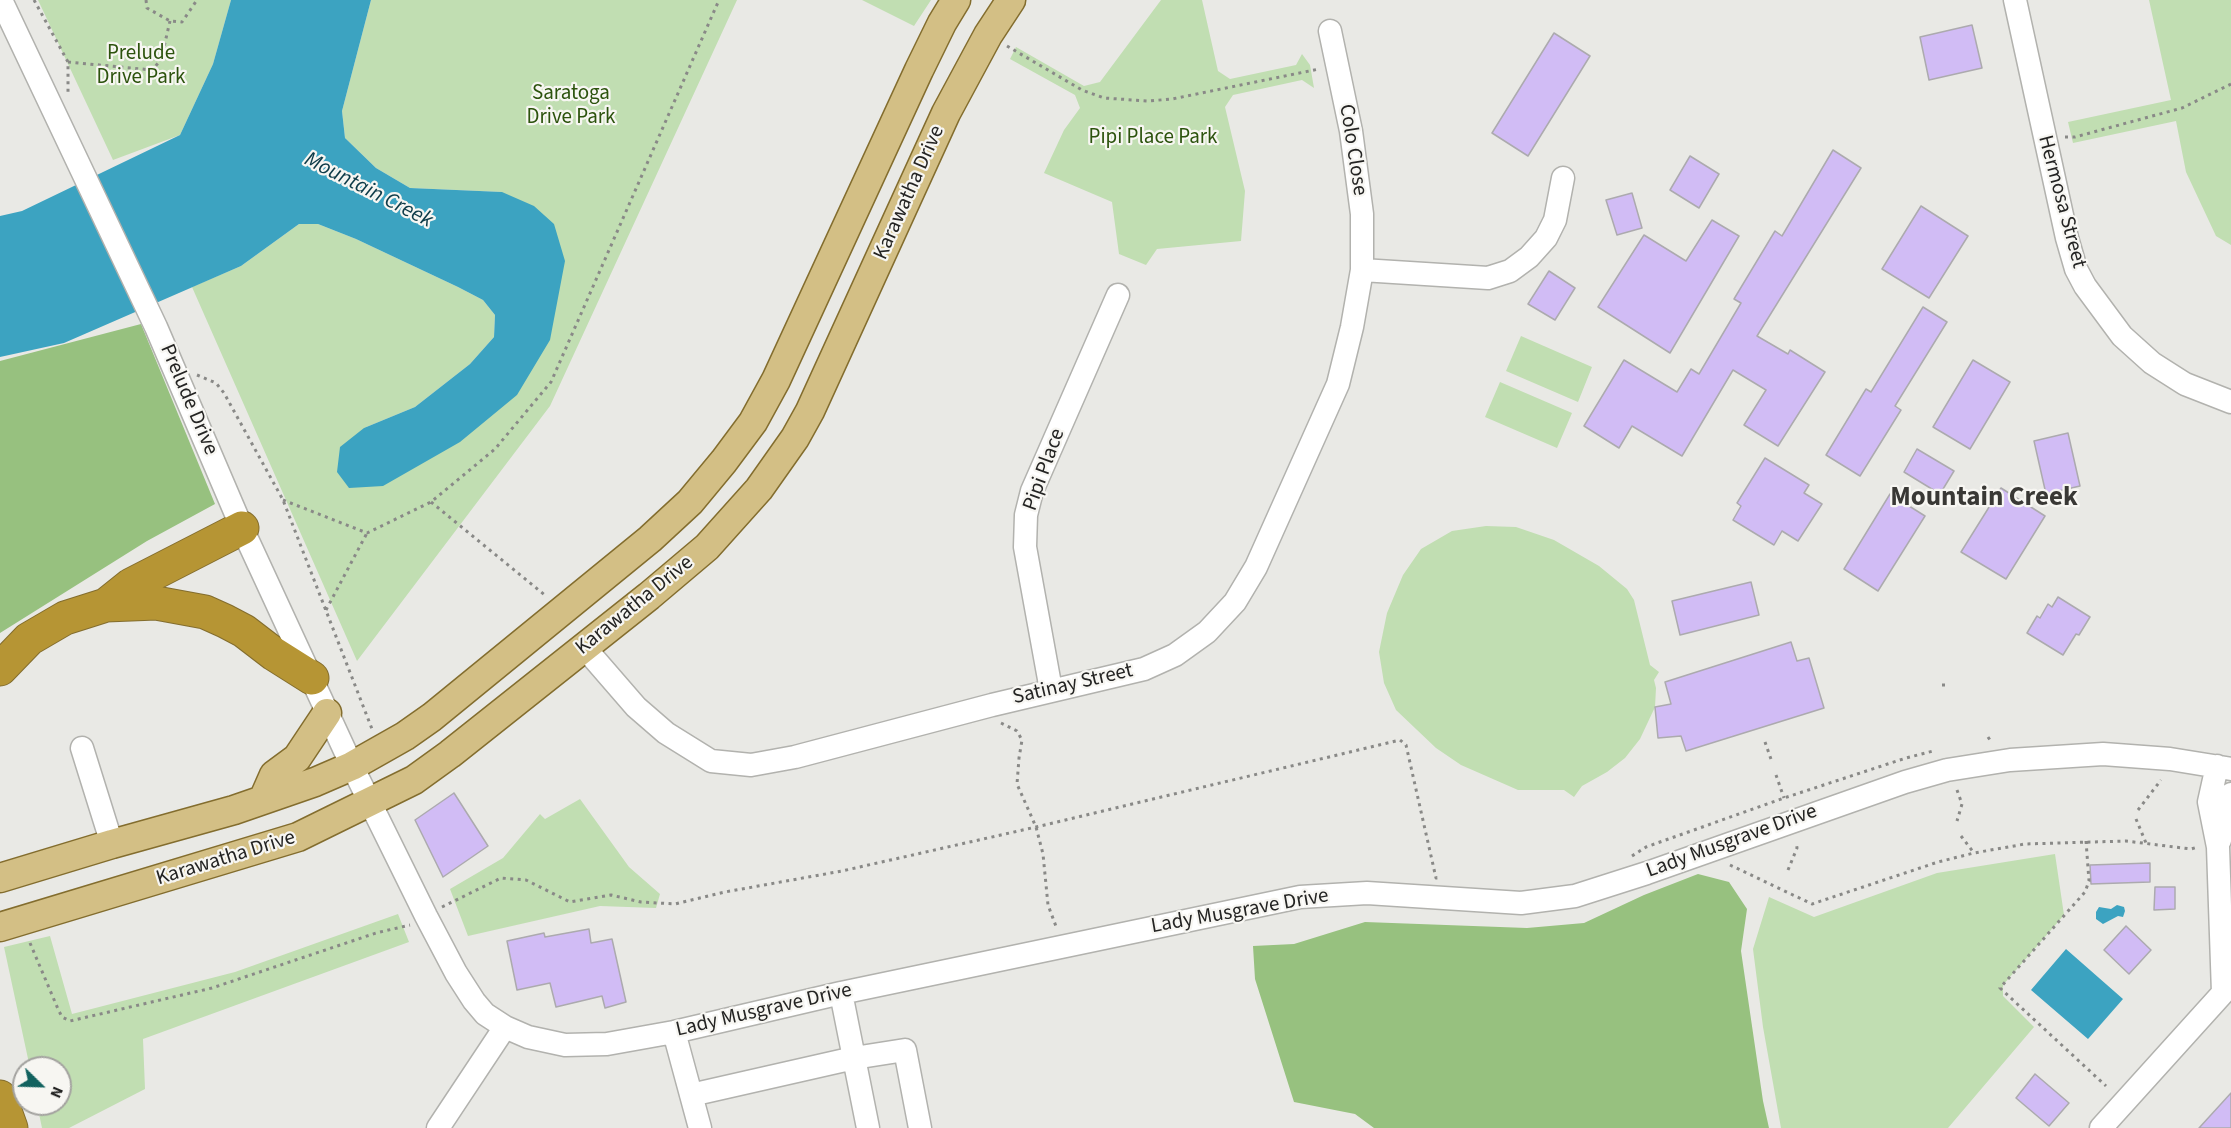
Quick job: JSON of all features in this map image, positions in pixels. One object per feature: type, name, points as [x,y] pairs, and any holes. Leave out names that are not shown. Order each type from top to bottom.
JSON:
[{"type":"highway","points":[[106,605],[131,585],[242,528]]},
{"type":"highway","points":[[0,669],[21,646],[65,618],[106,605],[156,603],[204,612],[244,631],[274,654],[312,678]]},
{"type":"highway","points":[[0,1097],[11,1128]]},
{"type":"main road","name":"Karawatha Drive","points":[[0,878],[234,810],[315,782],[352,766],[405,736],[447,705],[650,539],[690,502],[753,422],[781,370],[919,70],[956,0]]},
{"type":"main road","name":"Karawatha Drive","points":[[13,930],[298,837],[414,780],[682,570],[707,547],[759,489],[795,438],[824,382],[946,113],[999,16]]},
{"type":"main road","points":[[263,800],[274,775],[305,749],[327,713]]},
{"type":"street","name":"Prelude Drive","points":[[0,0],[156,327],[242,528],[369,803]]},
{"type":"street","points":[[919,70],[939,48],[959,11],[968,0]]},
{"type":"street","name":"Hermosa Street","points":[[2014,0],[2067,238],[2076,268],[2085,286],[2122,336],[2152,363],[2186,384],[2231,402]]},
{"type":"street","name":"Colo Close","points":[[1330,31],[1351,131],[1362,214],[1362,270]]},
{"type":"street","points":[[1362,270],[1488,278],[1501,275],[1520,266],[1546,238],[1555,220],[1563,178]]},
{"type":"street","name":"Satinay Street","points":[[584,647],[636,706],[666,733],[711,761],[751,765],[795,757],[1051,690],[1144,669],[1175,655],[1207,632],[1235,602],[1256,567],[1338,384],[1352,327],[1362,270]]},
{"type":"street","name":"Pipi Place","points":[[1051,690],[1025,547],[1026,515],[1032,491],[1118,295]]},
{"type":"street","points":[[82,748],[112,844]]},
{"type":"street","name":"Lady Musgrave Drive","points":[[369,803],[456,973],[474,1001],[485,1014],[505,1027],[528,1036],[565,1045],[607,1044],[674,1032],[841,993],[1300,897],[1367,893],[1521,903],[1575,896],[1905,782],[1947,770],[2010,760],[2103,754],[2170,759],[2224,768]]},
{"type":"street","points":[[2101,1128],[2227,996],[2218,847],[2209,802],[2224,768]]},
{"type":"street","points":[[2218,847],[2231,794]]},
{"type":"street","points":[[841,993],[868,1128]]},
{"type":"street","points":[[438,1128],[505,1027]]},
{"type":"street","points":[[674,1032],[700,1128]]},
{"type":"street","points":[[691,1095],[854,1058],[905,1050],[920,1128]]},
{"type":"path","points":[[34,0],[68,62],[67,103]]},
{"type":"path","points":[[146,0],[147,8],[170,21],[182,22],[197,0]]},
{"type":"path","points":[[326,610],[367,533],[431,502],[495,449],[551,382],[719,0]]},
{"type":"path","points":[[999,16],[1082,90],[1104,98],[1148,101],[1172,99],[1337,65]]},
{"type":"path","points":[[68,62],[152,70],[161,60],[170,21]]},
{"type":"path","points":[[2057,137],[2075,137],[2182,108],[2231,84]]},
{"type":"path","points":[[194,373],[216,383],[224,393],[283,500],[370,724],[383,749]]},
{"type":"path","points":[[283,500],[367,533]]},
{"type":"path","points":[[431,502],[563,610]]},
{"type":"path","points":[[1942,685],[1948,685]]},
{"type":"path","points":[[992,705],[996,722],[1017,731],[1022,740],[1017,784],[1036,827],[1043,854],[1048,905],[1063,947]]},
{"type":"path","points":[[13,930],[62,1017],[70,1021],[212,988],[376,933],[408,926],[452,901],[501,878],[526,879],[570,902],[611,895],[641,902],[675,904],[725,892],[842,871],[1400,740],[1406,745],[1436,878],[1448,879]]},
{"type":"path","points":[[1765,742],[1772,762]]},
{"type":"path","points":[[1628,858],[1646,847],[1784,798],[1906,758],[1933,752]]},
{"type":"path","points":[[1776,775],[1784,798]]},
{"type":"path","points":[[2138,810],[2161,780]]},
{"type":"path","points":[[1957,790],[1962,804],[1957,821]]},
{"type":"path","points":[[2136,819],[2146,843]]},
{"type":"path","points":[[1961,836],[1974,853]]},
{"type":"path","points":[[1788,870],[1797,848],[1795,840]]},
{"type":"path","points":[[1730,865],[1812,904],[1938,862],[2025,844],[2086,841],[2146,843],[2191,849],[2218,847]]},
{"type":"path","points":[[2086,841],[2089,881],[2085,892],[2000,988],[2106,1086]]},
{"type":"path","points":[[1790,889],[1792,894]]},
{"type":"green space","name":"Prelude Drive Park","points":[[38,0],[231,0],[213,64],[180,135],[113,160]]},
{"type":"green space","name":"Saratoga Drive Park","points":[[371,0],[737,0],[550,406],[357,661],[192,287],[241,266],[299,224],[318,224],[356,239],[458,287],[483,300],[495,315],[494,337],[470,364],[415,407],[364,428],[517,395],[502,192],[410,188],[376,168],[345,138],[342,111]]},
{"type":"green space","points":[[862,0],[931,0],[914,26]]},
{"type":"green space","name":"Pipi Place Park","points":[[1161,0],[1202,0],[1218,71],[1230,79],[1296,65],[1302,54],[1310,65],[1314,88],[1302,80],[1233,95],[1225,107],[1245,191],[1241,241],[1157,249],[1146,265],[1119,254],[1112,202],[1044,173],[1064,130],[1080,108],[1075,95],[1010,59],[1016,47],[1084,86],[1100,82]]},
{"type":"green space","points":[[2149,0],[2231,0],[2231,245],[2216,236],[2186,172],[2176,121],[2073,143],[2068,122],[2171,100]]},
{"type":"green space","points":[[141,324],[215,504],[147,541],[0,633],[0,361]]},
{"type":"green space","points":[[1521,336],[1592,367],[1578,402],[1506,371]]},
{"type":"green space","points":[[1500,382],[1572,413],[1557,448],[1485,417]]},
{"type":"green space","points":[[1486,526],[1516,527],[1554,540],[1599,566],[1627,589],[1634,600],[1650,665],[1659,672],[1654,680],[1655,707],[1640,739],[1625,758],[1607,772],[1582,786],[1574,797],[1564,790],[1518,790],[1461,765],[1436,748],[1396,710],[1384,683],[1379,652],[1387,613],[1403,575],[1421,549],[1452,531]]},
{"type":"green space","points":[[580,799],[629,867],[660,894],[656,908],[600,906],[468,936],[450,889],[503,858],[540,814],[545,819]]},
{"type":"green space","points":[[2055,854],[2064,915],[2003,985],[2003,996],[2034,1027],[1948,1128],[1781,1128],[1763,1027],[1753,949],[1769,897],[1814,917],[1937,873]]},
{"type":"green space","points":[[1698,874],[1729,882],[1747,909],[1741,951],[1769,1128],[1374,1128],[1355,1114],[1294,1102],[1255,979],[1253,946],[1294,944],[1365,922],[1527,928],[1584,923],[1644,895]]},
{"type":"green space","points":[[398,914],[409,942],[143,1039],[145,1089],[69,1128],[42,1128],[40,1116],[72,1116],[72,1056],[27,1056],[4,947],[50,936],[72,1014],[235,972]]},
{"type":"water","points":[[231,0],[371,0],[342,111],[345,138],[376,168],[410,188],[502,192],[534,206],[554,224],[565,261],[550,340],[517,395],[460,442],[383,486],[349,488],[337,472],[340,447],[364,428],[415,407],[470,364],[494,337],[495,315],[483,300],[458,287],[356,239],[318,224],[299,224],[241,266],[64,343],[0,357],[0,216],[22,211],[180,135],[213,64]]},
{"type":"water","points":[[2117,905],[2124,907],[2123,917],[2118,916],[2103,924],[2096,919],[2099,907],[2111,909]]},
{"type":"water","points":[[2066,949],[2123,999],[2088,1039],[2031,990]]},
{"type":"building","points":[[1972,25],[1982,68],[1929,80],[1920,37]]},
{"type":"building","points":[[1554,33],[1590,56],[1528,156],[1492,133]]},
{"type":"building","points":[[1833,150],[1861,168],[1757,336],[1788,354],[1790,350],[1825,372],[1778,446],[1744,425],[1766,390],[1733,370],[1682,456],[1632,426],[1619,448],[1584,426],[1624,360],[1677,392],[1691,369],[1699,374],[1741,303],[1734,299],[1775,231],[1782,236]]},
{"type":"building","points":[[1690,156],[1719,174],[1699,208],[1670,190]]},
{"type":"building","points":[[1632,193],[1642,228],[1617,235],[1606,200]]},
{"type":"building","points":[[1921,206],[1968,236],[1929,298],[1882,269]]},
{"type":"building","points":[[1712,220],[1739,236],[1670,353],[1598,307],[1644,235],[1686,261]]},
{"type":"building","points":[[1549,271],[1575,288],[1555,320],[1528,304]]},
{"type":"building","points":[[1923,307],[1947,322],[1895,406],[1901,410],[1860,476],[1826,455],[1866,389],[1871,392]]},
{"type":"building","points":[[1973,360],[2010,382],[1970,449],[1933,427]]},
{"type":"building","points":[[2068,433],[2080,486],[2046,494],[2034,441]]},
{"type":"building","points":[[1917,449],[1954,471],[1940,494],[1904,472]]},
{"type":"building","points":[[1765,458],[1809,485],[1804,493],[1822,504],[1798,541],[1782,531],[1774,545],[1733,520],[1741,506],[1737,503]]},
{"type":"building","points":[[2001,488],[2045,516],[2006,579],[1961,552]]},
{"type":"building","points":[[1890,494],[1925,516],[1878,591],[1844,569]]},
{"type":"building","points":[[1751,582],[1759,615],[1680,635],[1672,601]]},
{"type":"building","points":[[2058,597],[2090,617],[2063,655],[2027,633],[2037,616],[2040,618],[2048,604],[2052,607]]},
{"type":"building","points":[[1791,642],[1797,661],[1809,658],[1824,708],[1686,751],[1681,736],[1658,738],[1655,707],[1671,704],[1665,682]]},
{"type":"building","points":[[454,793],[488,846],[443,877],[415,820]]},
{"type":"building","points":[[2150,863],[2150,882],[2091,884],[2090,865]]},
{"type":"building","points":[[2155,887],[2175,887],[2175,909],[2154,910]]},
{"type":"building","points":[[2126,926],[2151,950],[2129,974],[2104,950]]},
{"type":"building","points":[[589,929],[591,943],[612,939],[626,1002],[605,1008],[602,996],[556,1007],[550,983],[517,990],[507,941],[544,933],[545,937]]},
{"type":"building","points":[[2035,1074],[2069,1103],[2049,1126],[2016,1098]]},
{"type":"building","points":[[2231,1093],[2231,1128],[2199,1128]]},
{"type":"district","name":"Mountain Creek","points":[[1984,499]]}]
